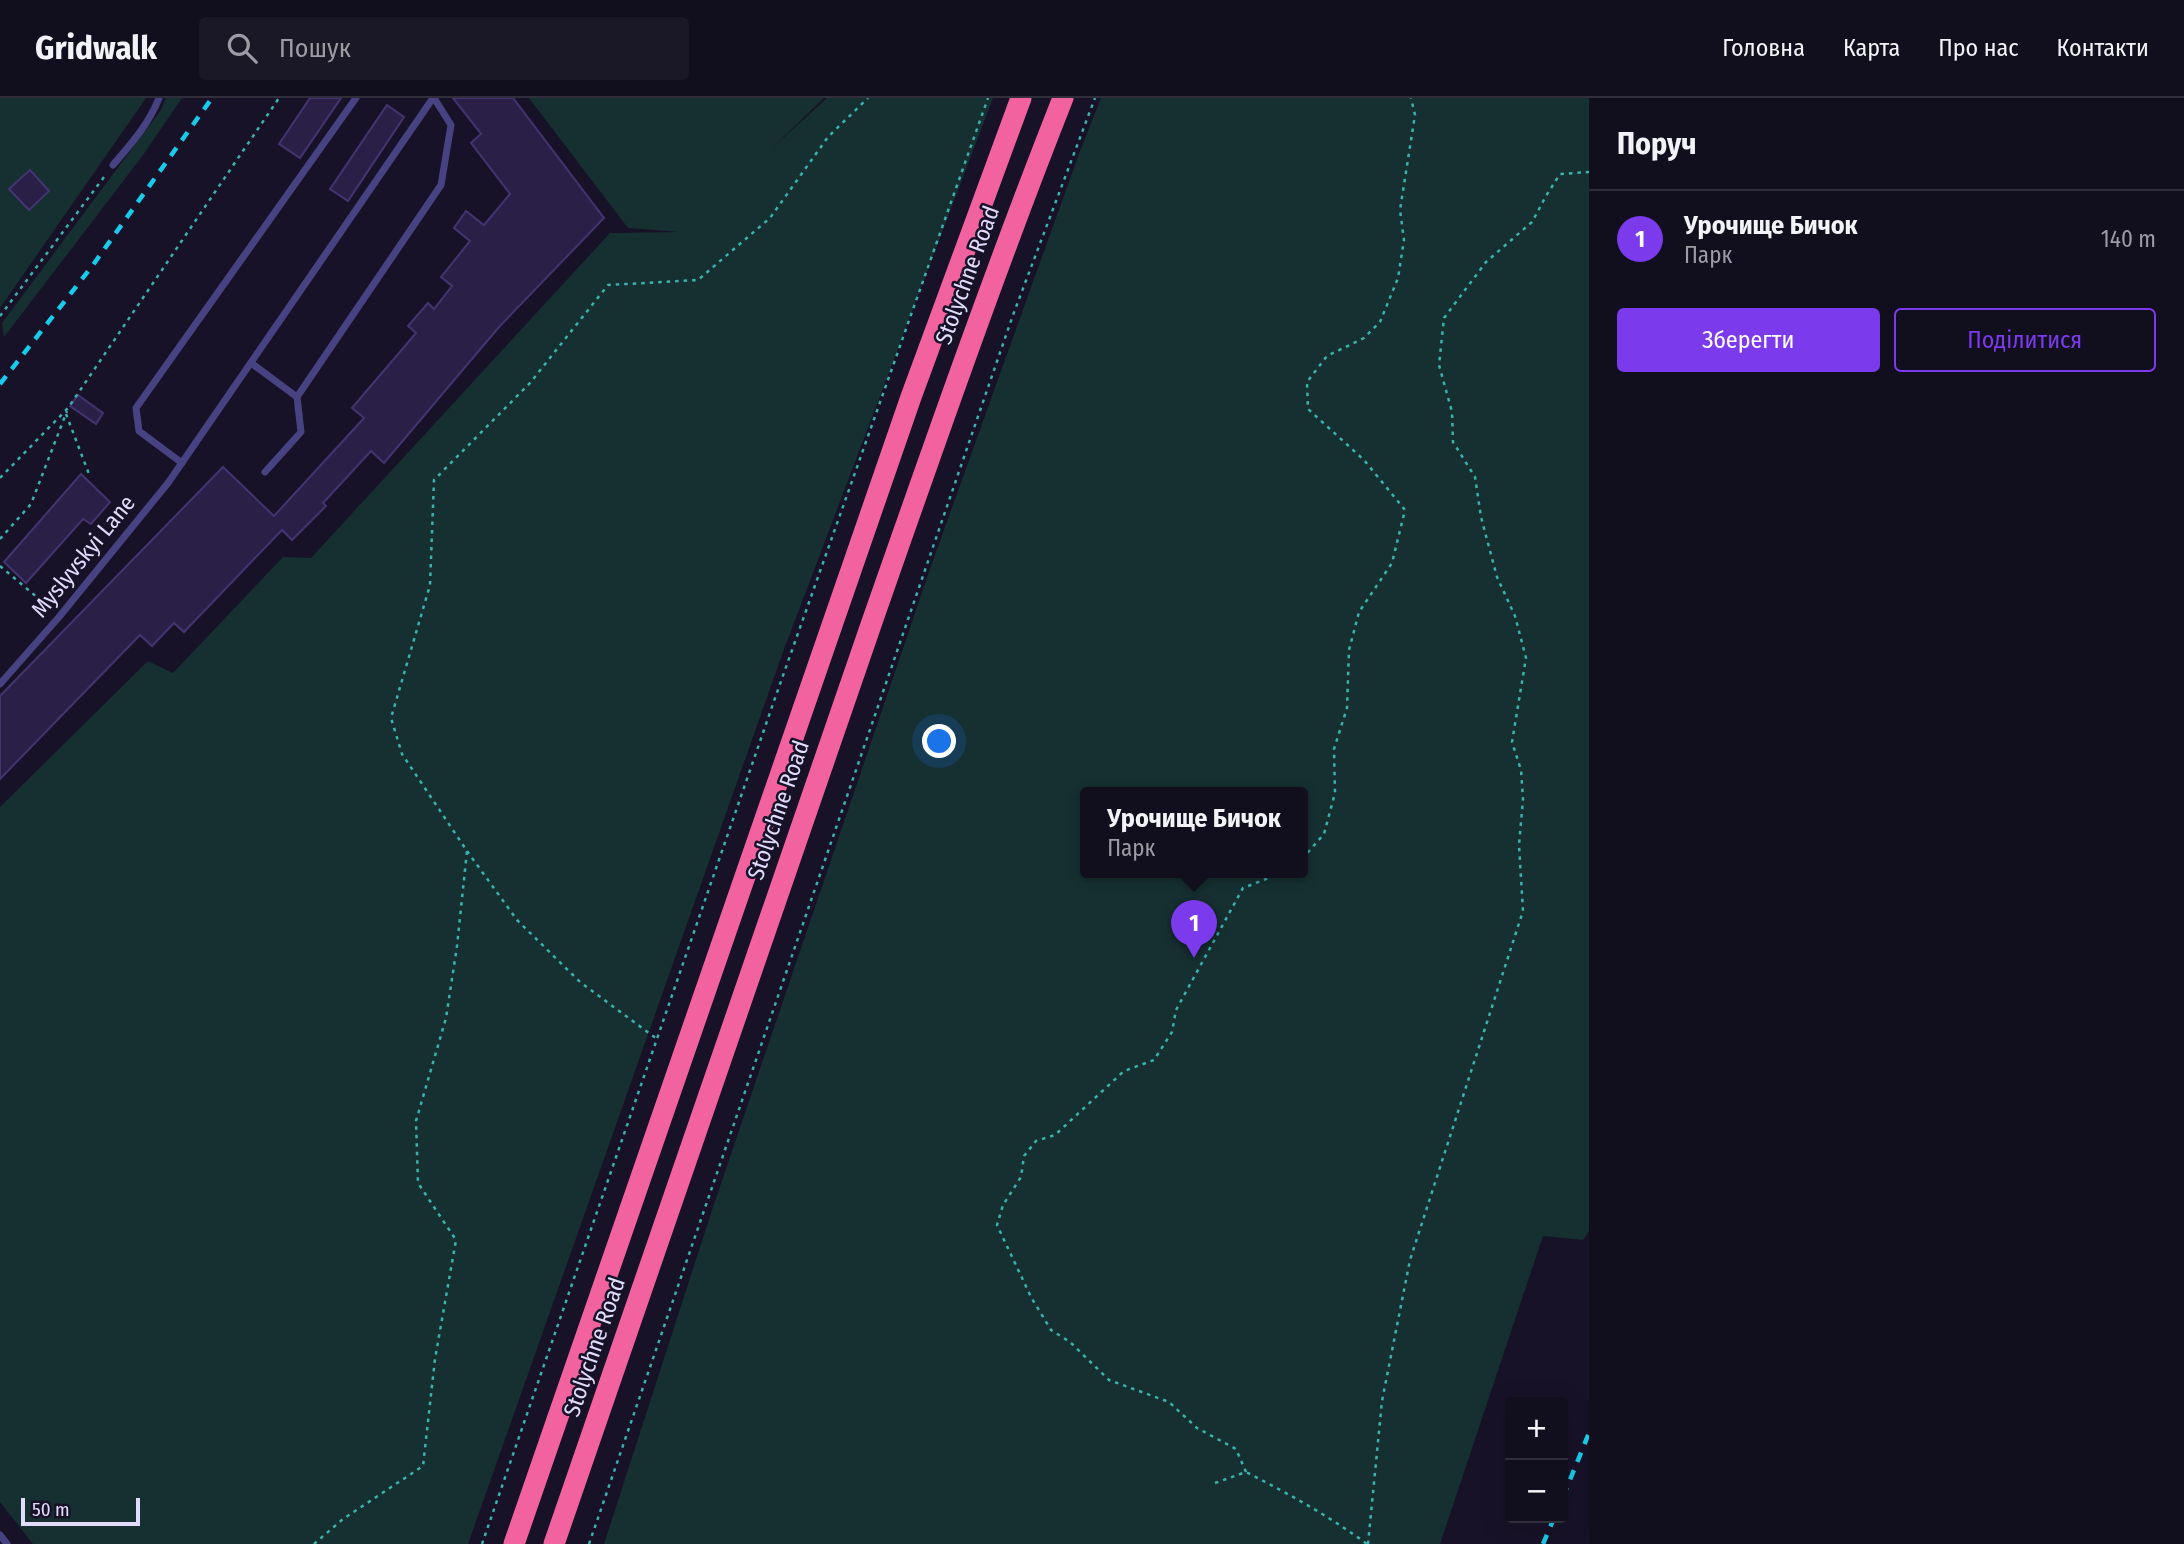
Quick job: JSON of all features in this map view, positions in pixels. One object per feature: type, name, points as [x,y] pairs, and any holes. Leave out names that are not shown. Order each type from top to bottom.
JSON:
[{"type":"highway","name":"Stolychne Road","points":[[514,1544],[911,397],[1021,98]]},
{"type":"highway","name":"Stolychne Road","points":[[554,1544],[945,413],[1063,98]]},
{"type":"lane","points":[[113,165],[134,141],[153,113],[159,98]]},
{"type":"lane","points":[[181,463],[139,431],[136,408],[356,98]]},
{"type":"lane","points":[[265,472],[302,432],[297,397],[441,185],[451,125],[433,98]]},
{"type":"lane","name":"Myslyvskyi Lane","points":[[0,684],[59,617],[168,483],[433,98]]},
{"type":"lane","points":[[251,363],[297,397]]},
{"type":"lane","points":[[0,1535],[7,1544]]},
{"type":"path","points":[[0,478],[68,408],[279,98]]},
{"type":"path","points":[[657,1039],[580,982],[517,920],[402,754],[391,718],[430,585],[434,480],[530,383],[608,285],[698,280],[770,218],[828,137],[867,98]]},
{"type":"path","points":[[482,1544],[778,688],[988,98]]},
{"type":"path","points":[[589,1544],[1013,314],[1095,98]]},
{"type":"path","points":[[1308,853],[1324,834],[1335,793],[1334,748],[1347,708],[1349,650],[1359,612],[1392,563],[1405,510],[1363,460],[1308,409],[1307,382],[1327,356],[1364,338],[1380,321],[1398,278],[1404,240],[1400,210],[1415,115],[1411,98]]},
{"type":"path","points":[[0,316],[113,165]]},
{"type":"path","points":[[1367,1544],[1382,1401],[1410,1260],[1522,911],[1519,845],[1523,799],[1521,771],[1512,742],[1526,658],[1515,615],[1497,577],[1481,517],[1475,477],[1454,442],[1452,412],[1439,365],[1444,318],[1486,262],[1532,222],[1560,174],[1589,172]]},
{"type":"path","points":[[0,538],[31,504],[68,408]]},
{"type":"path","points":[[66,414],[89,474]]},
{"type":"path","points":[[0,566],[59,617]]},
{"type":"path","points":[[314,1544],[343,1519],[423,1466],[435,1359],[456,1240],[418,1183],[416,1121],[446,1018],[467,851]]},
{"type":"path","points":[[1269,878],[1243,888],[1176,1010],[1172,1032],[1154,1060],[1124,1071],[1055,1135],[1036,1140],[1024,1156],[1021,1177],[1003,1205],[997,1225],[1031,1297],[1051,1329],[1070,1342],[1109,1380],[1169,1402],[1197,1428],[1236,1449],[1246,1472],[1296,1497],[1367,1544]]},
{"type":"path","points":[[1215,1483],[1246,1472]]},
{"type":"green space","points":[[0,98],[146,98],[0,308]]},
{"type":"green space","points":[[166,98],[182,98],[143,155],[4,337],[2,323],[161,110]]},
{"type":"green space","points":[[529,98],[824,98],[770,150],[827,98],[993,98],[783,652],[468,1544],[33,1544],[0,1502],[0,807],[148,661],[173,673],[283,557],[311,558],[610,233],[680,232],[628,228]]},
{"type":"green space","points":[[1101,98],[1589,98],[1589,1231],[1583,1240],[1543,1236],[1440,1544],[604,1544],[713,1207],[931,566]]},
{"type":"building","points":[[310,98],[341,98],[300,158],[279,144]]},
{"type":"building","points":[[453,98],[513,98],[604,218],[499,327],[384,463],[371,451],[323,503],[326,506],[292,540],[282,530],[184,632],[174,623],[152,646],[140,635],[0,779],[0,696],[223,467],[274,516],[364,418],[352,408],[416,333],[408,326],[428,303],[434,309],[452,286],[441,277],[470,241],[454,228],[466,211],[484,225],[510,194],[471,143],[481,134]]},
{"type":"building","points":[[387,105],[404,117],[348,201],[330,189]]},
{"type":"building","points":[[30,170],[49,191],[29,210],[9,189]]},
{"type":"building","points":[[78,395],[103,413],[96,424],[70,406]]},
{"type":"building","points":[[81,474],[110,502],[91,524],[83,519],[26,583],[4,562]]},
{"type":"railway","points":[[0,384],[93,265],[212,98]]},
{"type":"railway","points":[[1568,1485],[1589,1433]]},
{"type":"railway","points":[[1543,1544],[1552,1523]]},
{"type":"place","name":"Урочище Бичок","points":[[1194,958]]}]
